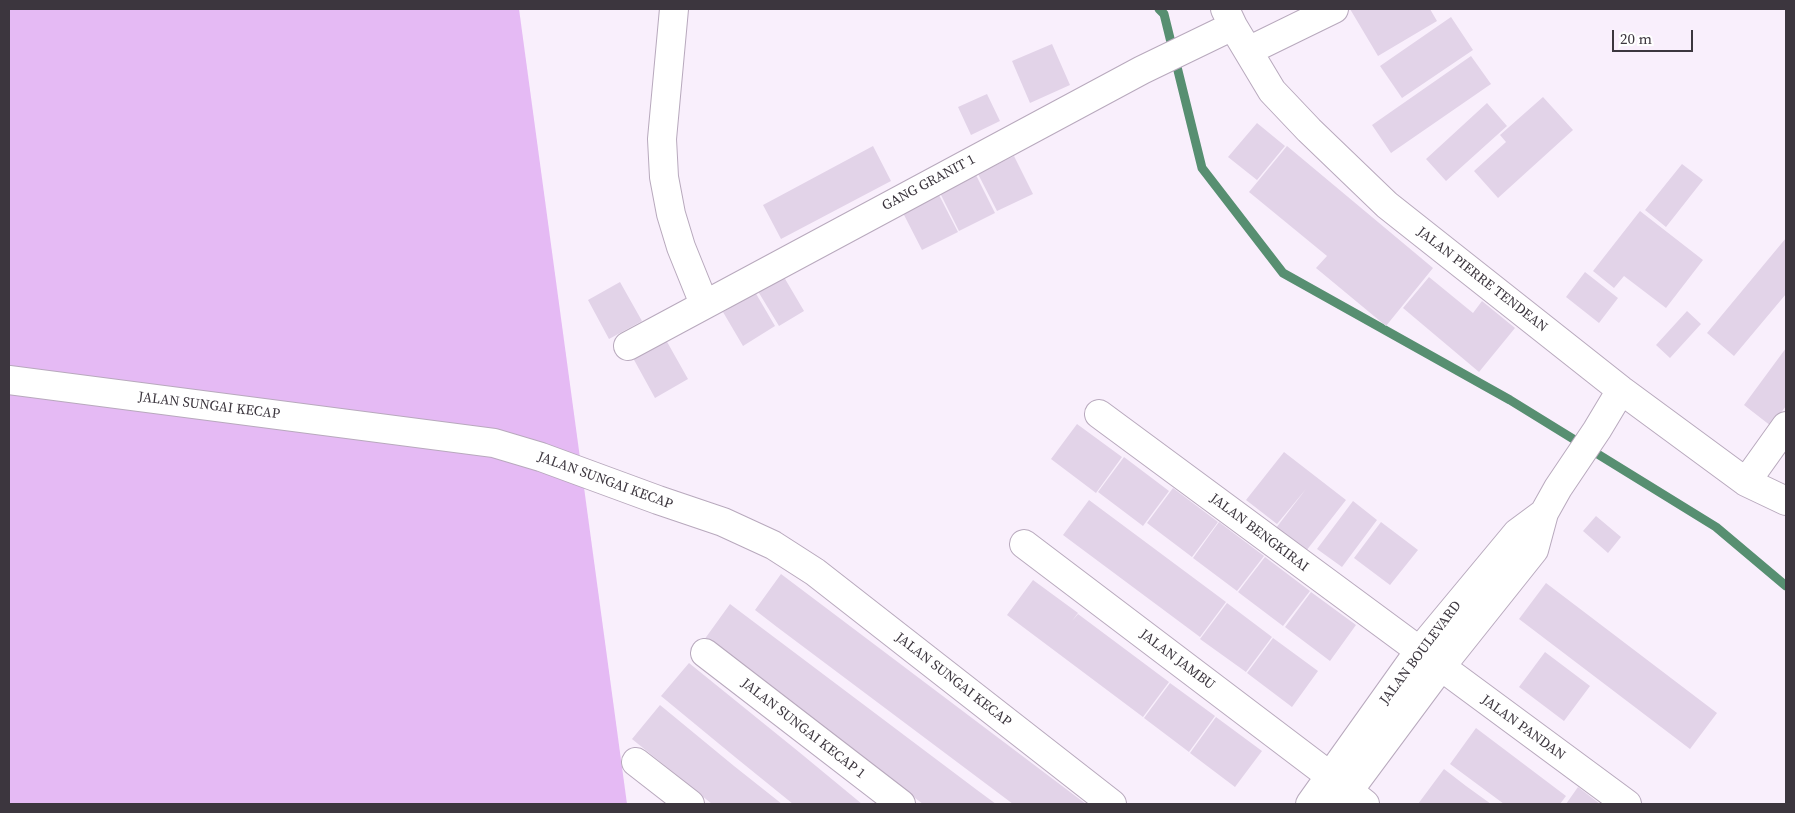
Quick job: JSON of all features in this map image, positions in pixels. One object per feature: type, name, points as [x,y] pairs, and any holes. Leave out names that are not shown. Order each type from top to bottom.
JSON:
[{"type":"street","points":[[674,9],[662,139],[664,177],[671,214],[681,247],[704,304]]},
{"type":"street","points":[[1248,52],[1334,9]]},
{"type":"street","name":"GANG GRANIT 1","points":[[628,346],[1142,70],[1200,43],[1229,18]]},
{"type":"street","name":"JALAN PIERRE TENDEAN","points":[[1229,18],[1272,91],[1309,130],[1387,205],[1621,390],[1746,482],[1786,501]]},
{"type":"street","name":"JALAN SUNGAI KECAP","points":[[9,380],[494,443],[723,522],[773,545],[815,572],[1112,804]]},
{"type":"street","name":"JALAN BOULEVARD","points":[[1310,804],[1346,794],[1440,668],[1534,550],[1544,513],[1621,390]]},
{"type":"street","name":"JALAN BENGKIRAI","points":[[1099,414],[1419,651]]},
{"type":"street","points":[[1746,482],[1786,426]]},
{"type":"street","name":"JALAN BOULEVARD","points":[[1346,794],[1419,651],[1516,533],[1544,513]]},
{"type":"street","name":"JALAN JAMBU","points":[[1024,544],[1346,794]]},
{"type":"street","name":"JALAN PANDAN","points":[[1419,651],[1627,804]]},
{"type":"street","name":"JALAN SUNGAI KECAP 1","points":[[705,653],[900,804]]},
{"type":"street","points":[[636,762],[690,804]]},
{"type":"shaded area","points":[[9,9],[519,9],[627,804],[9,804]]},
{"type":"building","points":[[1350,9],[1430,9],[1437,21],[1378,56]]},
{"type":"building","points":[[1451,17],[1473,50],[1402,98],[1380,66]]},
{"type":"building","points":[[1052,44],[1070,85],[1030,103],[1012,61]]},
{"type":"building","points":[[1471,56],[1491,84],[1391,153],[1372,125]]},
{"type":"building","points":[[987,94],[1000,121],[971,135],[958,107]]},
{"type":"building","points":[[1543,97],[1573,130],[1498,198],[1474,171],[1506,142],[1500,135]]},
{"type":"building","points":[[1487,103],[1507,126],[1446,181],[1426,159]]},
{"type":"building","points":[[1257,123],[1285,146],[1257,180],[1228,157]]},
{"type":"building","points":[[873,146],[891,181],[781,239],[763,205]]},
{"type":"building","points":[[1287,146],[1433,268],[1386,326],[1316,268],[1327,256],[1249,192]]},
{"type":"building","points":[[1014,156],[1033,194],[997,211],[978,174]]},
{"type":"building","points":[[1682,164],[1703,180],[1666,227],[1645,210]]},
{"type":"building","points":[[976,175],[995,213],[959,231],[940,193]]},
{"type":"building","points":[[939,195],[958,232],[922,250],[903,213]]},
{"type":"building","points":[[1640,211],[1703,260],[1666,308],[1624,276],[1614,288],[1593,271]]},
{"type":"building","points":[[1786,238],[1786,294],[1734,356],[1707,333]]},
{"type":"building","points":[[781,272],[804,311],[779,326],[756,288]]},
{"type":"building","points":[[1585,272],[1618,298],[1599,323],[1566,297]]},
{"type":"building","points":[[1429,277],[1473,313],[1482,301],[1515,328],[1479,372],[1403,308]]},
{"type":"building","points":[[620,282],[642,321],[609,339],[588,300]]},
{"type":"building","points":[[755,292],[775,326],[743,346],[723,312]]},
{"type":"building","points":[[1687,311],[1701,324],[1670,358],[1656,345]]},
{"type":"building","points":[[666,340],[688,379],[655,398],[633,358]]},
{"type":"building","points":[[1786,348],[1786,406],[1771,426],[1744,405]]},
{"type":"building","points":[[1077,424],[1122,457],[1096,493],[1051,459]]},
{"type":"building","points":[[1284,452],[1346,500],[1306,551],[1276,528],[1306,489],[1277,524],[1246,500]]},
{"type":"building","points":[[1124,457],[1169,491],[1143,526],[1098,492]]},
{"type":"building","points":[[1173,488],[1218,522],[1192,557],[1147,523]]},
{"type":"building","points":[[1089,500],[1226,602],[1200,637],[1063,535]]},
{"type":"building","points":[[1353,501],[1377,520],[1342,567],[1317,549]]},
{"type":"building","points":[[1596,516],[1621,537],[1608,553],[1583,531]]},
{"type":"building","points":[[1219,522],[1264,556],[1237,591],[1193,558]]},
{"type":"building","points":[[1381,522],[1418,550],[1390,585],[1354,558]]},
{"type":"building","points":[[1265,557],[1310,591],[1283,626],[1238,592]]},
{"type":"building","points":[[781,574],[1086,804],[1013,804],[777,627],[755,610]]},
{"type":"building","points":[[1033,580],[1078,613],[1072,621],[1078,614],[1169,682],[1143,717],[1007,615]]},
{"type":"building","points":[[1546,583],[1717,713],[1690,749],[1519,619]]},
{"type":"building","points":[[1311,592],[1356,625],[1330,661],[1285,627]]},
{"type":"building","points":[[1227,603],[1272,637],[1246,672],[1200,639]]},
{"type":"building","points":[[730,604],[996,804],[923,804],[704,640]]},
{"type":"building","points":[[1273,638],[1318,671],[1292,707],[1247,673]]},
{"type":"building","points":[[1545,652],[1590,686],[1564,721],[1519,687]]},
{"type":"building","points":[[689,663],[862,804],[793,804],[735,757],[661,696]]},
{"type":"building","points":[[1170,683],[1215,716],[1189,752],[1144,718]]},
{"type":"building","points":[[660,705],[782,804],[712,804],[632,739]]},
{"type":"building","points":[[1216,717],[1262,751],[1235,787],[1190,753]]},
{"type":"building","points":[[1476,728],[1566,796],[1560,804],[1504,804],[1450,764]]},
{"type":"building","points":[[1444,769],[1466,786],[1491,804],[1418,804]]},
{"type":"building","points":[[1578,787],[1600,804],[1566,804]]},
{"type":"waterway","points":[[1159,9],[1164,14],[1202,168],[1283,273],[1510,400],[1716,527],[1786,586]]}]
